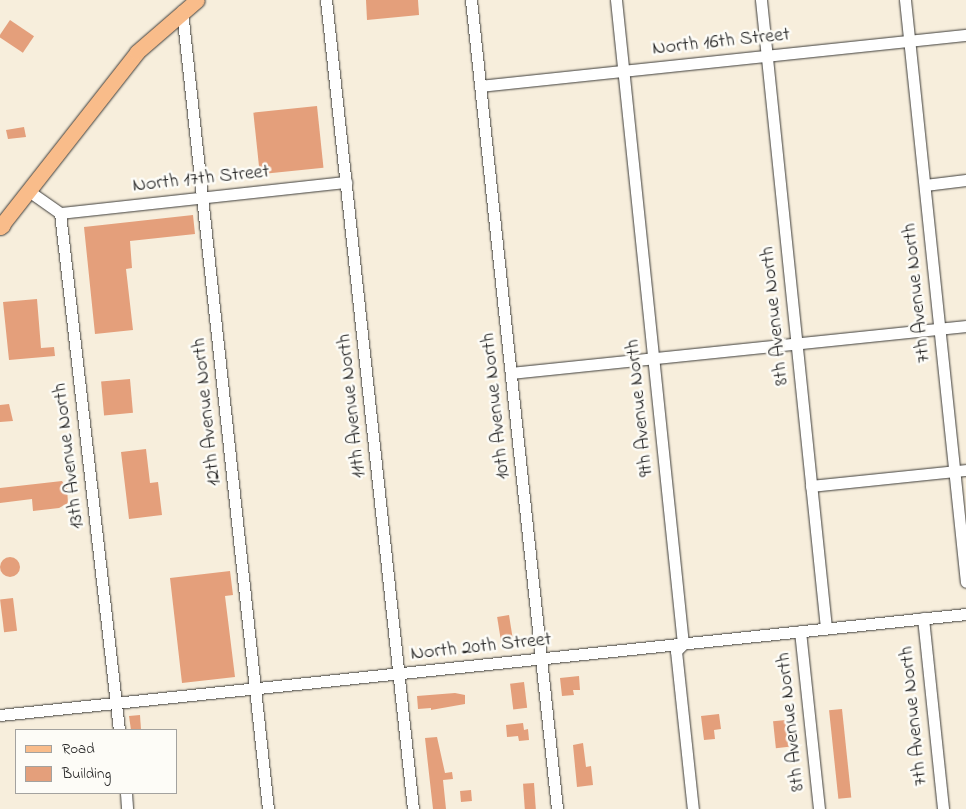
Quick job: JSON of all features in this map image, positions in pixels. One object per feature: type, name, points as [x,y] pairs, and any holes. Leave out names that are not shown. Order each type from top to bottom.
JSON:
[{"type":"main road","points":[[1,226],[30,192],[137,52],[182,11],[197,0]]},
{"type":"street","name":"11th Avenue North","points":[[326,0],[413,809]]},
{"type":"street","name":"10th Avenue North","points":[[471,0],[557,809]]},
{"type":"street","name":"9th Avenue North","points":[[616,0],[683,644],[676,651],[693,809]]},
{"type":"street","name":"8th Avenue North","points":[[761,0],[826,628]]},
{"type":"street","name":"7th Avenue North","points":[[905,0],[939,328],[960,471],[966,582]]},
{"type":"street","name":"12th Avenue North","points":[[182,11],[268,809]]},
{"type":"street","name":"North 16th Street","points":[[480,86],[966,36]]},
{"type":"street","points":[[925,185],[966,180]]},
{"type":"street","name":"North 17th Street","points":[[60,213],[346,182]]},
{"type":"street","points":[[30,192],[60,213]]},
{"type":"street","name":"13th Avenue North","points":[[60,213],[119,729]]},
{"type":"street","points":[[511,373],[966,326]]},
{"type":"street","points":[[811,486],[960,471]]},
{"type":"street","name":"North 20th Street","points":[[0,715],[966,614]]},
{"type":"street","name":"7th Avenue North","points":[[923,618],[943,809]]},
{"type":"street","name":"8th Avenue North","points":[[800,631],[819,809]]},
{"type":"street","points":[[126,794],[127,809]]},
{"type":"building","points":[[366,0],[418,0],[419,15],[367,20]]},
{"type":"building","points":[[10,20],[34,36],[23,53],[0,37]]},
{"type":"building","points":[[317,106],[323,168],[260,174],[253,113]]},
{"type":"building","points":[[24,127],[26,137],[8,139],[6,130]]},
{"type":"building","points":[[193,215],[195,234],[130,241],[132,268],[126,269],[133,330],[95,334],[84,227]]},
{"type":"building","points":[[37,299],[41,348],[54,347],[55,356],[9,360],[3,302]]},
{"type":"building","points":[[130,379],[133,413],[104,415],[101,382]]},
{"type":"building","points":[[9,404],[13,421],[0,422],[0,405]]},
{"type":"building","points":[[146,449],[150,483],[158,482],[162,515],[129,519],[121,452]]},
{"type":"building","points":[[62,481],[67,488],[68,503],[59,508],[33,511],[32,499],[0,503],[0,488]]},
{"type":"building","points":[[10,557],[17,560],[20,567],[17,574],[10,577],[3,574],[0,567],[3,560]]},
{"type":"building","points":[[230,571],[233,595],[225,596],[235,677],[182,683],[170,578]]},
{"type":"building","points":[[13,598],[17,631],[4,632],[0,600]]},
{"type":"building","points":[[509,615],[514,646],[502,647],[497,617]]},
{"type":"building","points":[[579,676],[580,690],[573,690],[574,695],[562,696],[560,678]]},
{"type":"building","points":[[524,682],[527,708],[513,710],[510,684]]},
{"type":"building","points":[[455,693],[465,695],[465,704],[431,710],[431,708],[418,709],[417,696]]},
{"type":"building","points":[[842,709],[851,798],[838,799],[829,710]]},
{"type":"building","points":[[719,714],[721,729],[714,730],[715,739],[704,740],[701,716]]},
{"type":"building","points":[[140,715],[141,729],[131,729],[129,716]]},
{"type":"building","points":[[786,720],[789,747],[776,748],[773,721]]},
{"type":"building","points":[[523,723],[524,730],[528,729],[529,740],[519,741],[518,736],[507,737],[506,725]]},
{"type":"building","points":[[437,737],[445,773],[452,772],[453,779],[443,780],[446,809],[433,809],[425,738]]},
{"type":"building","points":[[583,743],[586,767],[591,766],[593,785],[577,787],[573,745]]},
{"type":"building","points":[[534,783],[536,809],[525,809],[523,784]]},
{"type":"building","points":[[471,790],[472,801],[461,802],[460,791]]}]
